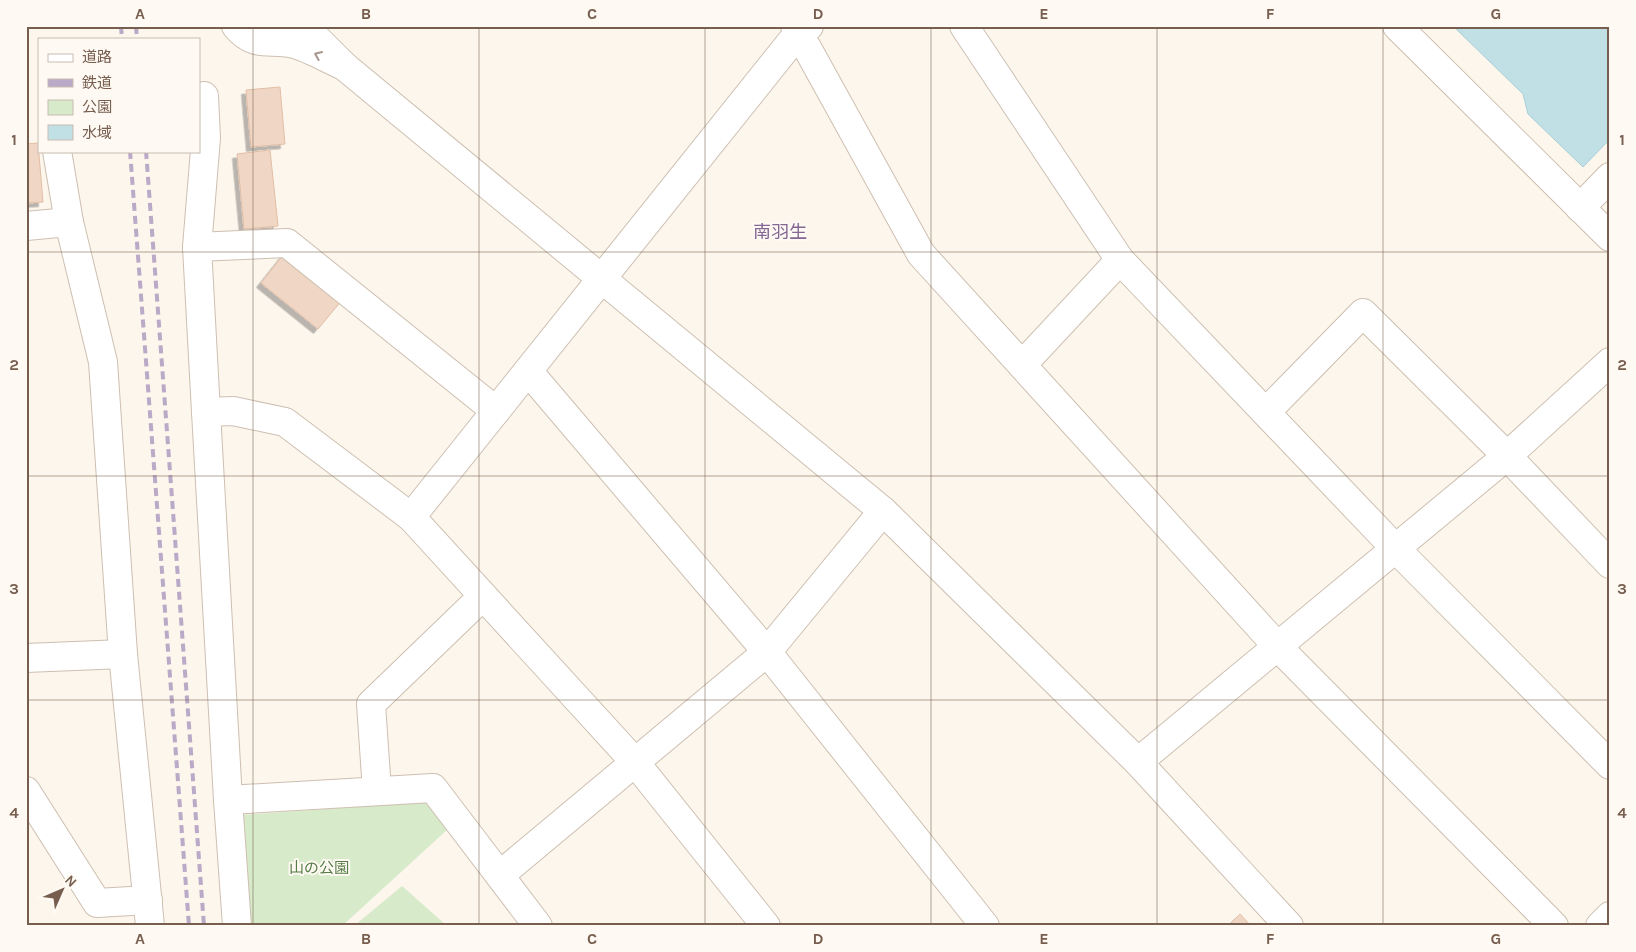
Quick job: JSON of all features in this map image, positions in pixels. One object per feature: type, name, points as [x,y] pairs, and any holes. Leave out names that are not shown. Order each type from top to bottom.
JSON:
[{"type":"street","points":[[236,26],[248,37],[257,41],[295,44],[344,66]]},
{"type":"street","points":[[304,26],[344,66],[884,511],[1138,762],[1289,926]]},
{"type":"street","points":[[964,26],[1120,260],[1395,548],[1610,765]]},
{"type":"street","points":[[1397,26],[1610,237]]},
{"type":"street","points":[[410,517],[801,28],[921,254],[1278,646],[1554,926]]},
{"type":"street","points":[[204,96],[206,138],[197,247],[228,800],[237,926]]},
{"type":"street","points":[[26,790],[97,903],[149,913],[124,654],[103,362],[68,222],[57,152]]},
{"type":"street","points":[[1580,208],[1610,177]]},
{"type":"street","points":[[26,226],[68,222]]},
{"type":"street","points":[[197,247],[287,243],[496,411]]},
{"type":"street","points":[[1022,365],[1120,260]]},
{"type":"street","points":[[1266,412],[1363,313],[1507,456],[1610,564]]},
{"type":"street","points":[[1138,762],[1507,456],[1610,362]]},
{"type":"street","points":[[528,371],[767,652],[986,926]]},
{"type":"street","points":[[206,412],[233,411],[285,422],[410,517],[634,761],[766,926]]},
{"type":"street","points":[[500,875],[634,761],[767,652],[884,511]]},
{"type":"street","points":[[377,791],[371,704],[483,596]]},
{"type":"street","points":[[26,658],[124,654]]},
{"type":"street","points":[[228,800],[433,788],[538,926]]},
{"type":"street","points":[[1600,926],[1610,916]]},
{"type":"green space","name":"山の公園","points":[[427,802],[448,829],[342,926],[248,926],[240,815]]},
{"type":"green space","points":[[402,886],[447,926],[354,926]]},
{"type":"water","points":[[1453,26],[1610,26],[1610,139],[1583,167],[1528,114],[1523,94]]},
{"type":"building","points":[[280,87],[285,144],[251,147],[246,90]]},
{"type":"building","points":[[38,143],[43,202],[26,203],[26,144]]},
{"type":"building","points":[[270,150],[278,226],[244,229],[237,154]]},
{"type":"building","points":[[284,254],[342,300],[318,329],[261,283]]},
{"type":"building","points":[[1240,914],[1251,926],[1228,926]]},
{"type":"railway","points":[[121,26],[122,38]]},
{"type":"railway","points":[[136,26],[137,38]]},
{"type":"railway","points":[[130,152],[189,926]]},
{"type":"railway","points":[[146,152],[204,926]]},
{"type":"district","name":"南羽生","points":[[780,232]]}]
